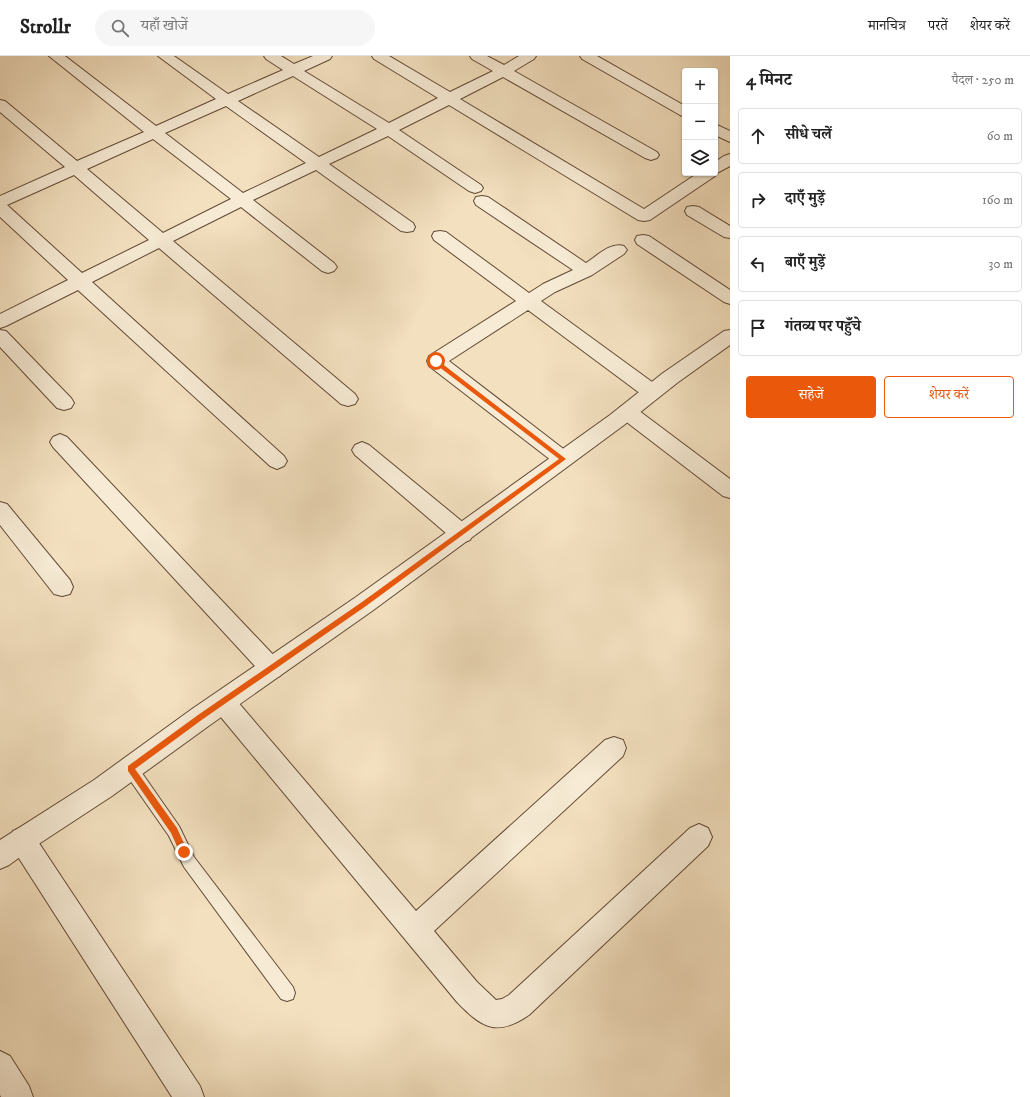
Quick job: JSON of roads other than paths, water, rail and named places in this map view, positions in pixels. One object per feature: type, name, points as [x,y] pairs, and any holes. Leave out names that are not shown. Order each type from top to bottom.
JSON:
[{"type":"street","points":[[56,56],[154,133],[243,199],[328,267]]},
{"type":"street","points":[[165,56],[407,227]]},
{"type":"street","points":[[271,56],[388,129],[586,271]]},
{"type":"street","points":[[0,202],[325,56]]},
{"type":"street","points":[[379,56],[644,216],[704,176]]},
{"type":"street","points":[[476,56],[651,155]]},
{"type":"street","points":[[0,322],[243,199],[504,71],[529,56]]},
{"type":"street","points":[[587,56],[682,110]]},
{"type":"street","points":[[0,104],[348,399]]},
{"type":"street","points":[[718,131],[730,137]]},
{"type":"street","points":[[718,167],[730,159]]},
{"type":"street","points":[[0,208],[78,282],[277,461]]},
{"type":"street","points":[[693,211],[730,233]]},
{"type":"street","points":[[440,236],[652,392]]},
{"type":"street","points":[[643,240],[730,298]]},
{"type":"street","points":[[563,459],[436,361],[549,288],[586,271],[618,250]]},
{"type":"street","points":[[0,336],[64,403]]},
{"type":"street","points":[[0,856],[22,840],[103,788],[462,534],[627,412],[670,378],[730,336]]},
{"type":"street","points":[[627,412],[730,490]]},
{"type":"street","points":[[60,442],[272,669]]},
{"type":"street","points":[[362,450],[462,534]]},
{"type":"street","points":[[0,510],[62,587]]},
{"type":"street","points":[[223,702],[467,992],[485,1011],[496,1014],[508,1013],[699,837]]},
{"type":"street","points":[[415,930],[614,748]]},
{"type":"street","points":[[22,840],[189,1097]]},
{"type":"street","points":[[0,1066],[18,1097]]},
{"type":"lane","points":[[130,768],[174,831],[189,862],[287,992]]}]
